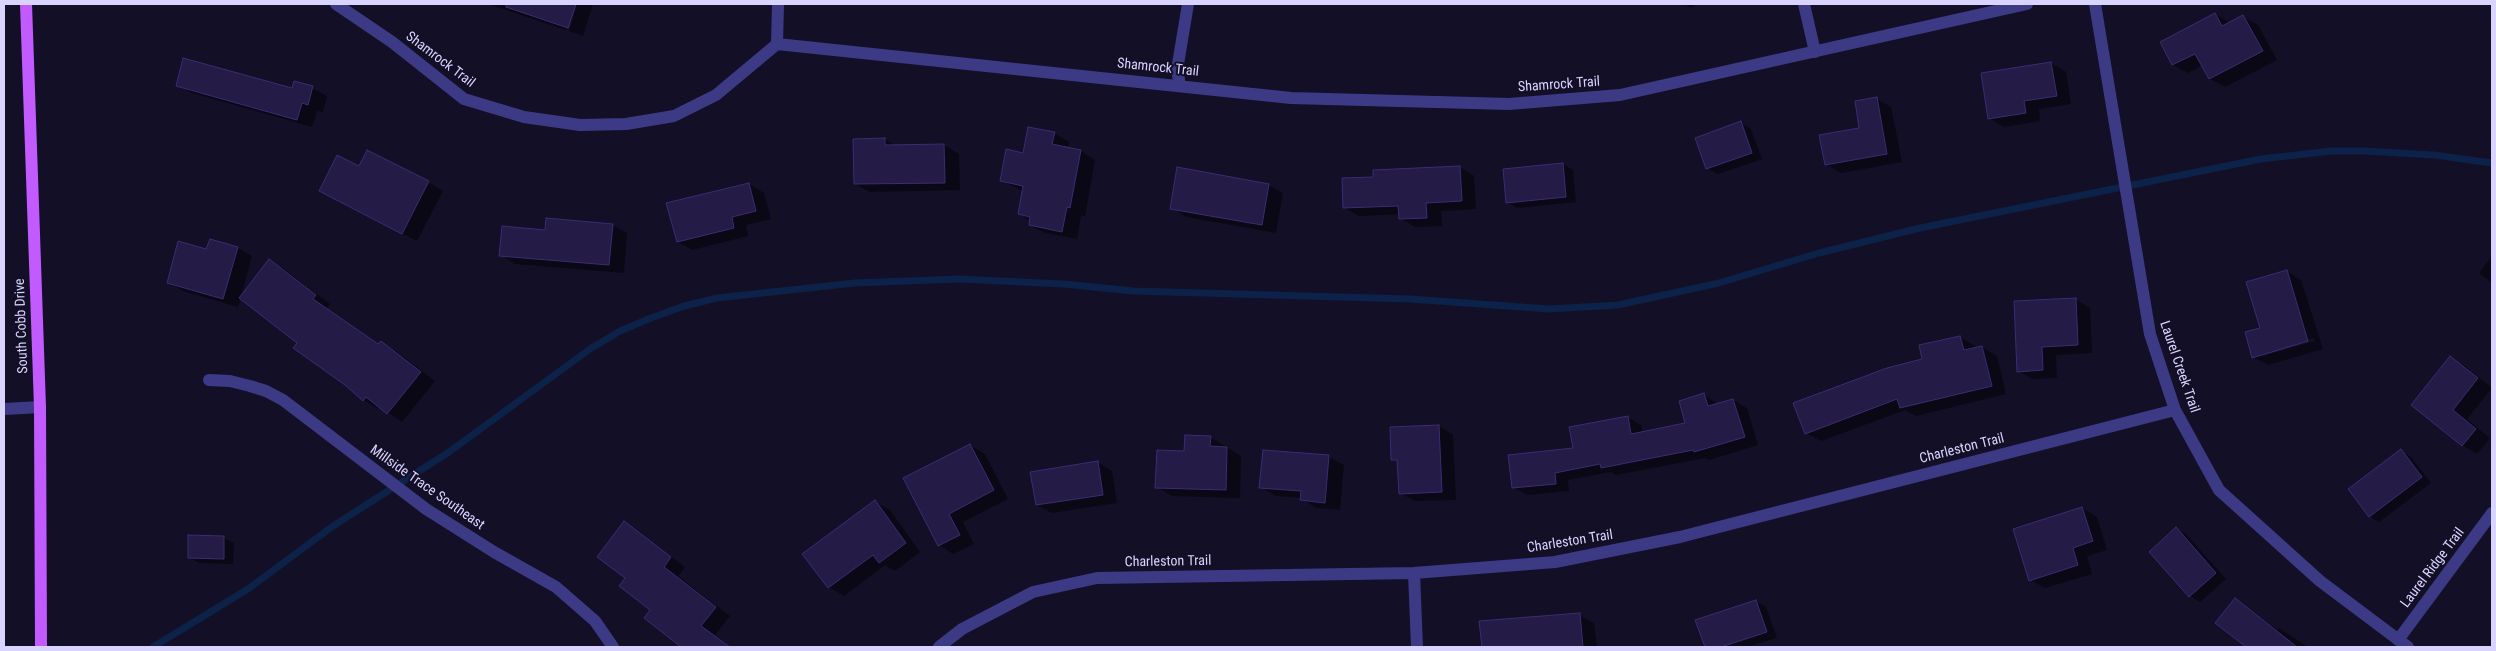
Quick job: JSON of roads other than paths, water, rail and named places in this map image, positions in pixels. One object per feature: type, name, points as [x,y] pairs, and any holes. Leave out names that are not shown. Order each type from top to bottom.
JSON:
[{"type":"main road","name":"South Cobb Drive","points":[[26,4],[40,408],[41,647]]},
{"type":"street","name":"Shamrock Trail","points":[[336,4],[392,42],[464,99],[524,118],[580,125],[626,124],[674,116],[716,95],[777,44],[1291,98],[1509,104],[1620,95],[2026,4]]},
{"type":"street","points":[[777,44],[778,4]]},
{"type":"street","points":[[1180,85],[1177,70],[1188,4]]},
{"type":"street","points":[[1804,4],[1815,52]]},
{"type":"street","name":"Laurel Creek Trail","points":[[2095,4],[2150,334],[2175,410],[2219,490],[2320,582],[2403,644]]},
{"type":"street","name":"Millside Trace Southeast","points":[[209,380],[230,381],[250,386],[266,391],[283,400],[426,509],[494,552],[556,587],[595,621],[613,647]]},
{"type":"street","points":[[4,409],[40,408]]},
{"type":"street","name":"Charleston Trail","points":[[939,647],[962,629],[1033,592],[1097,578],[1414,573],[1555,562],[1680,537],[2175,410]]},
{"type":"street","name":"Laurel Ridge Trail","points":[[2403,644],[2492,513]]},
{"type":"street","points":[[1414,573],[1416,647]]},
{"type":"waterway","points":[[153,647],[248,589],[333,526],[449,452],[590,349],[620,331],[651,318],[684,306],[717,298],[855,283],[959,279],[1064,284],[1133,291],[1410,299],[1549,309],[1618,305],[1719,283],[1819,253],[1920,228],[2261,159],[2331,151],[2365,151],[2434,155],[2492,163]]}]
